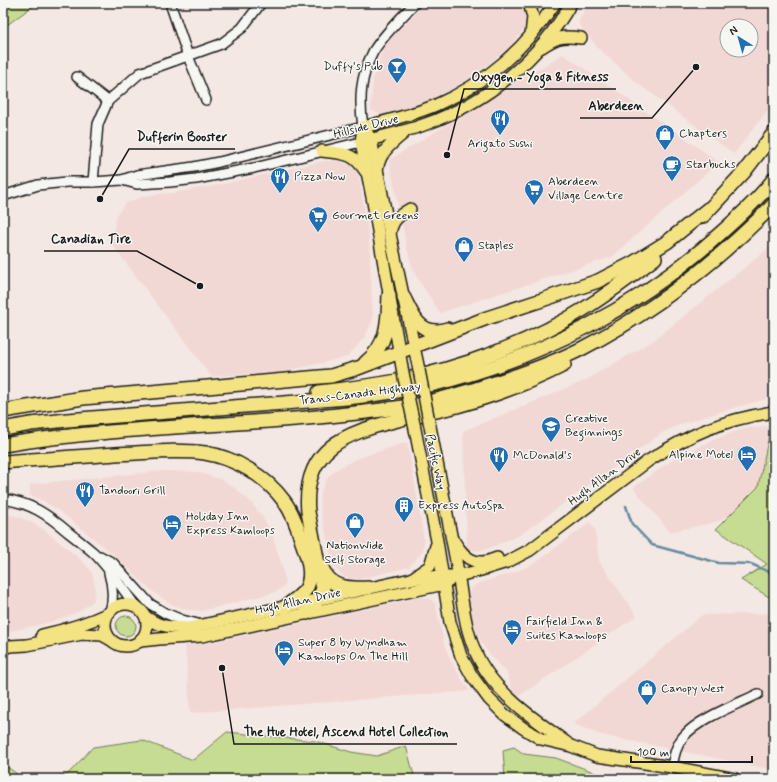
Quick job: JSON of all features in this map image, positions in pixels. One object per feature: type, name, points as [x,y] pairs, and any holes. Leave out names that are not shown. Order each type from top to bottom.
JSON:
[{"type":"highway","points":[[266,405],[312,393],[359,388],[427,374],[483,357],[531,337],[582,310],[612,291],[675,243],[744,172],[774,133]]},
{"type":"highway","name":"Trans-Canada Highway","points":[[3,429],[67,420],[266,405],[383,394],[430,385],[497,365],[528,354],[571,335],[628,303],[680,268],[718,236],[746,210],[774,179]]},
{"type":"highway","name":"Trans-Canada Highway","points":[[3,445],[58,437],[286,421],[404,407],[433,402],[512,377],[551,362],[610,333],[666,297],[694,276],[749,229],[774,204]]},
{"type":"highway","points":[[3,412],[83,398],[331,376],[358,368],[487,318],[598,281],[633,263],[667,242],[708,209]]},
{"type":"highway","points":[[358,368],[373,357],[382,343],[388,321],[389,295]]},
{"type":"highway","points":[[404,298],[410,312],[417,322],[425,329],[429,330],[437,331],[487,318]]},
{"type":"highway","points":[[307,613],[318,599],[323,589],[308,512],[308,488],[310,478],[317,462],[328,449],[354,433],[496,394],[552,372],[572,361],[610,333]]},
{"type":"highway","points":[[3,462],[158,452],[194,452],[220,456],[248,468],[268,483],[284,501],[292,514],[303,544],[310,573],[308,583],[300,595],[285,607]]},
{"type":"highway","points":[[317,559],[323,572],[334,583],[347,588],[368,588]]},
{"type":"main road","points":[[529,3],[533,17],[531,35]]},
{"type":"main road","name":"Hillside Drive","points":[[363,127],[419,112],[466,90],[488,75],[511,56],[531,35],[554,3]]},
{"type":"main road","name":"Hillside Drive","points":[[366,141],[424,125],[443,118],[475,102],[507,79],[537,51],[561,20],[571,3]]},
{"type":"main road","points":[[537,51],[560,37],[566,36],[581,38]]},
{"type":"main road","name":"Pacific Way","points":[[363,127],[372,172],[389,295],[437,541],[450,622],[461,656],[472,676],[489,699],[504,714],[541,739],[571,746],[597,756],[672,767],[735,779]]},
{"type":"main road","points":[[322,151],[353,157],[372,172],[385,151],[395,140],[408,130]]},
{"type":"main road","name":"Pacific Way","points":[[372,172],[382,200],[404,298],[452,537],[464,618],[474,650],[484,669],[493,681],[514,703],[533,719],[571,746]]},
{"type":"main road","points":[[382,200],[388,208],[393,211],[398,212],[410,209],[394,221],[391,226],[390,234]]},
{"type":"main road","name":"Hugh Allan Drive","points":[[140,642],[159,638],[202,636],[307,613],[443,580],[507,562],[530,550],[667,449],[710,428],[736,419],[774,412]]},
{"type":"main road","points":[[452,537],[463,554],[475,561],[482,562],[530,550]]},
{"type":"main road","points":[[411,579],[430,566],[437,541]]},
{"type":"main road","name":"Hugh Allan Drive","points":[[146,617],[161,625],[189,628],[411,579],[443,580]]},
{"type":"main road","points":[[7,647],[27,645],[82,634],[102,635],[116,644],[122,646],[134,645],[140,642],[147,630],[146,617],[142,611],[131,604],[125,604],[113,608],[106,618],[105,624],[111,640]]},
{"type":"main road","points":[[7,647],[27,639],[71,628],[110,613]]},
{"type":"main road","points":[[504,714],[514,703]]},
{"type":"street","points":[[170,3],[188,56],[206,100]]},
{"type":"street","points":[[93,182],[98,124],[108,101],[140,73],[221,44],[242,28],[261,3]]},
{"type":"street","name":"Pacific Way","points":[[363,127],[360,104],[363,76],[373,52],[383,38],[415,3]]},
{"type":"street","points":[[77,77],[108,101]]},
{"type":"street","name":"Hillside Drive","points":[[3,196],[38,185],[67,182],[122,180],[137,175],[219,162],[363,127]]},
{"type":"street","name":"Hillside Drive","points":[[122,180],[138,184],[196,179],[254,168],[366,141]]},
{"type":"street","points":[[3,499],[25,504],[51,518],[94,553],[136,607]]},
{"type":"street","points":[[94,553],[113,563],[150,604],[165,613],[182,620],[202,625]]},
{"type":"street","points":[[107,568],[113,595],[110,613]]},
{"type":"street","points":[[672,767],[674,752],[684,736],[694,726],[758,694]]},
{"type":"shaded area","points":[[425,3],[539,3],[527,20],[523,31],[506,50],[470,78],[446,92],[416,106],[380,115],[371,110],[371,102],[373,79],[380,56],[386,44]]},
{"type":"shaded area","points":[[588,3],[774,3],[774,102],[734,154],[637,83],[598,48],[578,23]]},
{"type":"shaded area","name":"Aberdeen Village Centre","points":[[563,54],[719,162],[612,257],[440,313],[414,273],[407,249],[389,160]]},
{"type":"shaded area","points":[[324,161],[339,161],[348,164],[356,170],[359,177],[369,238],[373,319],[365,337],[347,357],[278,373],[211,376],[107,238],[114,228],[117,214],[126,203],[145,196],[223,184]]},
{"type":"shaded area","points":[[774,244],[774,389],[770,396],[763,400],[681,424],[662,433],[520,535],[487,549],[478,551],[467,549],[463,431],[586,380],[654,340]]},
{"type":"shaded area","points":[[771,426],[758,487],[729,516],[720,521],[670,532],[633,488],[674,459],[715,439],[740,430]]},
{"type":"shaded area","points":[[407,442],[424,540],[423,551],[409,567],[360,579],[347,578],[340,574],[333,565],[320,508],[321,491],[328,477],[337,469],[356,459]]},
{"type":"shaded area","points":[[163,471],[197,472],[220,479],[235,488],[250,501],[271,531],[286,584],[276,592],[202,611],[187,610],[169,603],[152,591],[113,554],[58,510],[30,495],[30,484]]},
{"type":"shaded area","points":[[3,513],[22,518],[42,528],[79,558],[89,568],[93,575],[95,588],[94,601],[78,612],[51,622],[3,633]]},
{"type":"shaded area","points":[[590,522],[595,529],[599,561],[637,616],[518,697],[512,690],[507,673],[484,647],[477,634],[469,606],[468,594],[476,584],[512,573],[538,561]]},
{"type":"shaded area","points":[[422,597],[430,599],[435,603],[444,643],[450,659],[470,691],[190,713],[185,645],[204,644]]},
{"type":"shaded area","points":[[774,613],[774,770],[601,735],[573,724],[702,615]]},
{"type":"green space","points":[[3,3],[37,3],[3,28]]},
{"type":"green space","points":[[771,426],[774,426],[774,600],[741,580],[767,564],[716,529],[758,487]]},
{"type":"green space","points":[[122,616],[130,616],[136,622],[136,630],[130,636],[122,636],[116,630],[116,622]]},
{"type":"green space","points":[[227,732],[315,741],[351,752],[377,756],[406,746],[415,779],[37,779],[67,775],[93,747],[142,740],[193,760]]},
{"type":"green space","points":[[514,747],[524,754],[556,758],[591,771],[606,779],[505,779],[503,750]]},
{"type":"green space","points":[[3,764],[24,779],[3,779]]},
{"type":"waterway","points":[[626,506],[632,524],[652,545],[719,563],[751,564],[774,574]]},
{"type":"place","name":"Aberdeen","points":[[696,67]]},
{"type":"place","name":"Duffy's Pub","points":[[397,84]]},
{"type":"place","name":"Arigato Sushi","points":[[500,136]]},
{"type":"place","name":"Chapters","points":[[665,151]]},
{"type":"place","name":"Oxygen - Yoga & Fitness","points":[[447,155]]},
{"type":"place","name":"Starbucks","points":[[672,182]]},
{"type":"place","name":"Pizza Now","points":[[280,194]]},
{"type":"place","name":"Dufferin Booster","points":[[100,199]]},
{"type":"place","name":"Aberdeen Village Centre","points":[[534,206]]},
{"type":"place","name":"Gourmet Greens","points":[[318,233]]},
{"type":"place","name":"Staples","points":[[464,263]]},
{"type":"place","name":"Canadian Tire","points":[[200,286]]},
{"type":"place","name":"Creative Beginnings","points":[[551,443]]},
{"type":"place","name":"Alpine Motel","points":[[747,472]]},
{"type":"place","name":"McDonald's","points":[[499,473]]},
{"type":"place","name":"Tandoori Grill","points":[[85,508]]},
{"type":"place","name":"Express AutoSpa","points":[[404,523]]},
{"type":"place","name":"NationWide Self Storage","points":[[355,539]]},
{"type":"place","name":"Holiday Inn Express Kamloops","points":[[172,541]]},
{"type":"place","name":"Fairfield Inn & Suites Kamloops","points":[[512,646]]},
{"type":"place","name":"Super 8 by Wyndham Kamloops On The Hill","points":[[284,667]]},
{"type":"place","name":"The Hue Hotel, Ascend Hotel Collection","points":[[222,668]]},
{"type":"place","name":"Canopy West","points":[[647,706]]}]
